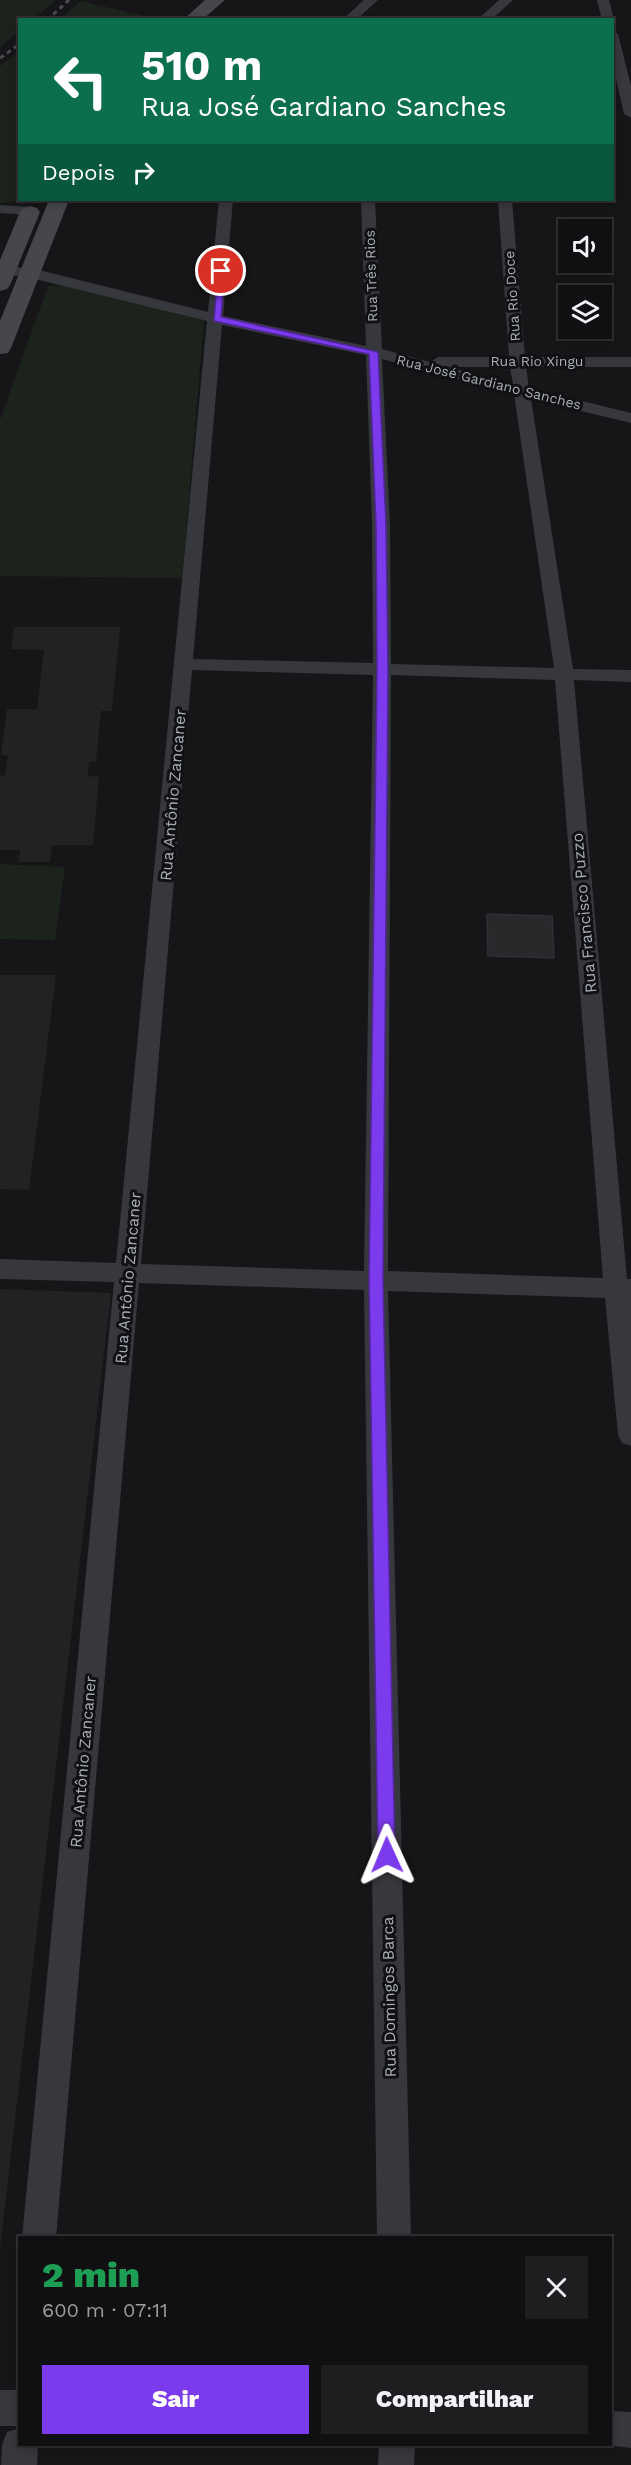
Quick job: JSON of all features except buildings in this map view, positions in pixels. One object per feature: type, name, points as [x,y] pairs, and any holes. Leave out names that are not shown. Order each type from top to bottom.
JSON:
[{"type":"main road","points":[[187,9],[216,0]]},
{"type":"main road","points":[[0,348],[58,201]]},
{"type":"main road","points":[[2,274],[33,205]]},
{"type":"street","points":[[350,18],[372,0]]},
{"type":"street","points":[[485,18],[507,0]]},
{"type":"street","points":[[603,0],[608,18]]},
{"type":"street","points":[[614,41],[629,93],[631,114]]},
{"type":"street","points":[[614,92],[629,93]]},
{"type":"street","name":"Rua Antônio Zancaner","points":[[39,2236],[217,319],[226,201]]},
{"type":"street","name":"Rua Três Rios","points":[[368,201],[374,352]]},
{"type":"street","name":"Rua Rio Doce","points":[[505,201],[517,360],[524,393]]},
{"type":"street","points":[[0,209],[33,205]]},
{"type":"street","name":"Rua José Gardiano Sanches","points":[[2,274],[31,273],[217,319],[374,352],[524,393],[631,418]]},
{"type":"street","name":"Rua Domingos Barca","points":[[374,352],[379,435],[382,670],[376,1280],[394,2236]]},
{"type":"street","name":"Rua Rio Xingu","points":[[407,362],[517,360],[631,362]]},
{"type":"street","name":"Rua Francisco Puzzo","points":[[524,393],[564,674],[623,1289],[631,1435]]},
{"type":"street","points":[[184,664],[631,676]]},
{"type":"street","points":[[0,1269],[623,1289]]},
{"type":"street","points":[[0,2408],[18,2408]]},
{"type":"street","points":[[612,2429],[631,2430]]},
{"type":"street","points":[[19,2465],[20,2446]]},
{"type":"street","points":[[396,2465],[397,2446]]},
{"type":"shaded area","points":[[0,0],[56,0],[34,18],[18,18],[18,32],[0,47]]},
{"type":"shaded area","points":[[81,1],[152,18],[61,18]]},
{"type":"shaded area","points":[[18,53],[18,201],[0,203],[0,66]]},
{"type":"shaded area","points":[[61,285],[204,321],[182,578],[0,576],[0,420],[48,286]]},
{"type":"shaded area","points":[[14,627],[120,627],[112,711],[101,711],[96,762],[89,762],[88,776],[99,777],[93,845],[52,845],[50,862],[18,862],[20,850],[0,850],[0,776],[5,775],[8,756],[1,755],[7,709],[37,709],[44,650],[11,649]]},
{"type":"shaded area","points":[[0,864],[65,867],[55,940],[0,939]]},
{"type":"shaded area","points":[[0,975],[56,975],[29,1190],[0,1189]]},
{"type":"shaded area","points":[[0,1289],[111,1293],[0,2249]]},
{"type":"railway","points":[[49,18],[69,0]]},
{"type":"railway","points":[[0,58],[18,45]]},
{"type":"route","points":[[221,271],[217,319],[374,352],[379,435],[382,670],[376,1280],[387,1855]]}]
